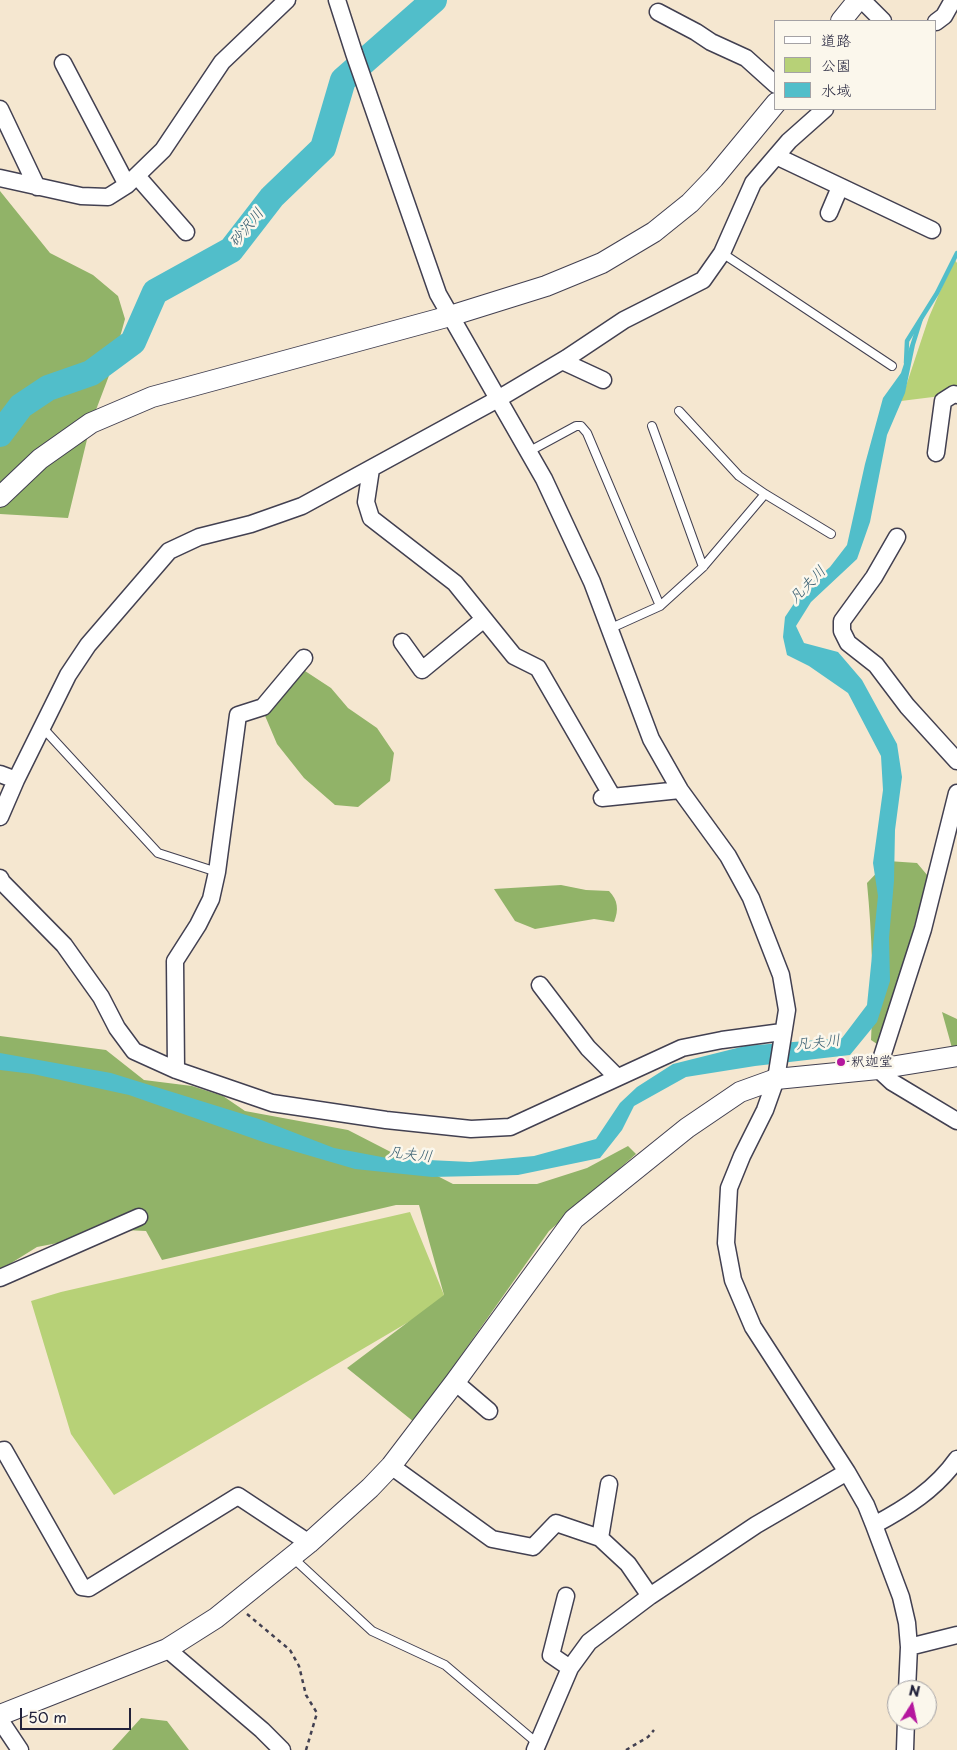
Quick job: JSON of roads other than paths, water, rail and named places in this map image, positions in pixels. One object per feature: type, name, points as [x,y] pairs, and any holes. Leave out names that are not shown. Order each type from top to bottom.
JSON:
[{"type":"street","points":[[0,178],[81,196],[108,197],[132,181],[163,150],[222,62],[287,0]]},
{"type":"street","points":[[337,0],[438,294],[544,479],[592,582],[651,739],[680,790],[728,856],[751,898],[781,976],[787,1010],[776,1079],[765,1110],[742,1156],[729,1188],[726,1243],[733,1280],[753,1327],[847,1472],[866,1505],[901,1597],[907,1623],[909,1647],[907,1680]]},
{"type":"street","points":[[842,20],[860,0],[882,20]]},
{"type":"street","points":[[937,21],[944,16],[953,0]]},
{"type":"street","points":[[658,12],[711,42],[746,58],[774,83]]},
{"type":"street","points":[[63,63],[132,181],[186,232]]},
{"type":"street","points":[[0,497],[40,459],[91,423],[152,397],[450,316],[546,286],[602,263],[654,232],[690,203],[714,178],[774,105]]},
{"type":"street","points":[[0,109],[37,187]]},
{"type":"street","points":[[0,817],[16,780],[68,675],[88,645],[169,550],[199,537],[251,524],[302,506],[498,399],[562,361],[624,320],[703,280],[722,253],[752,184],[814,112]]},
{"type":"street","points":[[776,156],[932,230]]},
{"type":"street","points":[[829,213],[840,187]]},
{"type":"street","points":[[562,361],[603,380]]},
{"type":"street","points":[[936,453],[943,401],[954,394],[957,395]]},
{"type":"street","points":[[371,469],[366,502],[371,518],[455,583],[514,656],[538,668],[606,798],[680,790]]},
{"type":"street","points":[[897,537],[874,576],[842,621],[842,631],[848,643],[876,665],[908,706],[957,761]]},
{"type":"street","points":[[402,642],[422,670],[484,619]]},
{"type":"street","points":[[176,1070],[175,961],[198,925],[211,899],[217,872],[238,716],[264,707],[304,658]]},
{"type":"street","points":[[0,774],[16,780]]},
{"type":"street","points":[[878,1069],[923,929],[953,822],[957,793]]},
{"type":"street","points":[[0,878],[64,945],[101,997],[117,1028],[134,1051],[176,1070],[272,1103],[386,1120],[471,1129],[510,1127],[682,1048],[722,1040],[782,1032]]},
{"type":"street","points":[[540,985],[588,1048],[616,1077]]},
{"type":"street","points":[[0,1715],[167,1649],[235,1604],[309,1543],[392,1466],[574,1218],[687,1128],[740,1092],[776,1079],[878,1069],[957,1056]]},
{"type":"street","points":[[878,1069],[892,1082],[957,1121]]},
{"type":"street","points":[[0,1278],[139,1218]]},
{"type":"street","points":[[455,1382],[489,1411]]},
{"type":"street","points":[[1,1446],[82,1587],[89,1588],[238,1496],[309,1543]]},
{"type":"street","points":[[874,1525],[906,1508],[930,1488],[957,1459]]},
{"type":"street","points":[[392,1466],[492,1538],[533,1547],[556,1522],[600,1538],[628,1564],[650,1596]]},
{"type":"street","points":[[536,1747],[570,1668],[589,1642],[650,1596],[756,1525],[847,1472]]},
{"type":"street","points":[[600,1538],[610,1484]]},
{"type":"street","points":[[566,1596],[551,1655],[570,1668]]},
{"type":"street","points":[[909,1647],[957,1634]]},
{"type":"street","points":[[167,1649],[262,1730],[282,1750]]},
{"type":"street","points":[[0,1720],[20,1750]]},
{"type":"street","points":[[905,1750],[906,1730]]},
{"type":"lane","points":[[722,253],[892,366]]},
{"type":"lane","points":[[679,411],[739,476],[831,534]]},
{"type":"lane","points":[[528,452],[576,426],[581,426],[587,433],[660,606]]},
{"type":"lane","points":[[652,426],[703,567]]},
{"type":"lane","points":[[609,629],[660,606],[703,567],[765,494]]},
{"type":"lane","points":[[42,727],[158,853],[217,872]]},
{"type":"lane","points":[[292,1557],[372,1631],[445,1666],[536,1747]]},
{"type":"water","points":[[926,310],[915,345],[905,393],[887,435],[870,522],[857,559],[811,602],[796,626],[804,643],[838,652],[862,680],[897,744],[902,777],[895,830],[894,881],[889,938],[890,981],[877,1022],[850,1055],[755,1066],[686,1077],[634,1106],[622,1130],[600,1158],[518,1175],[432,1177],[355,1169],[266,1143],[129,1095],[33,1074],[0,1070],[0,1053],[111,1073],[259,1119],[334,1148],[387,1158],[470,1162],[534,1156],[596,1139],[620,1103],[637,1087],[673,1064],[745,1046],[842,1038],[867,1005],[878,896],[873,863],[883,790],[881,756],[848,693],[809,666],[787,655],[783,637],[785,617],[803,590],[830,567],[847,545],[865,464],[883,398],[901,373],[917,324]]},
{"type":"waterway","name":"砂沢川","points":[[0,434],[21,406],[48,388],[91,373],[133,342],[155,292],[231,250],[272,197],[323,148],[343,80],[434,0]]},
{"type":"waterway","name":"凡夫川","points":[[906,363],[907,341],[937,293],[957,253]]},
{"type":"place","name":"釈迦堂","points":[[841,1062]]}]
